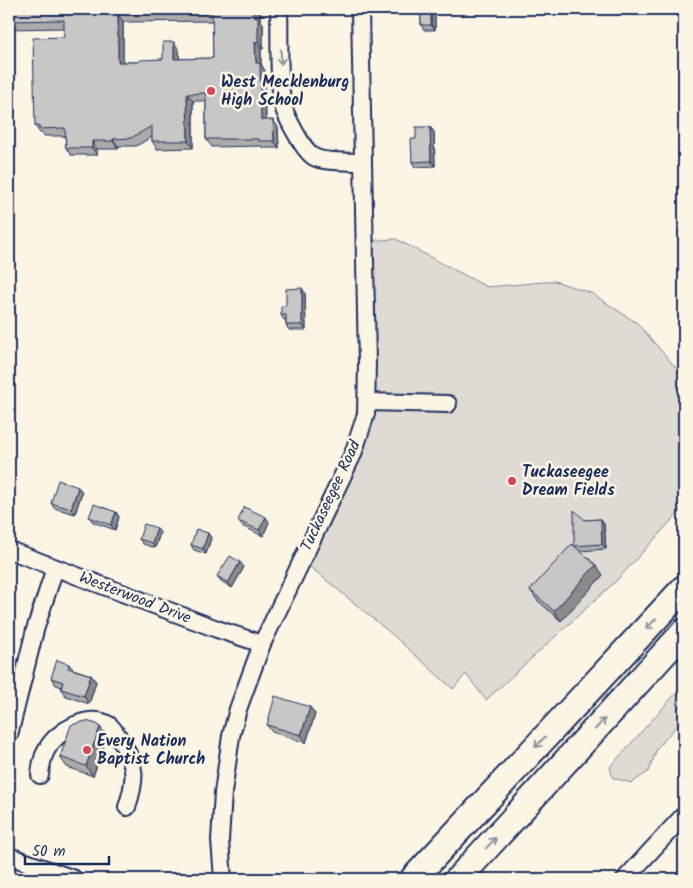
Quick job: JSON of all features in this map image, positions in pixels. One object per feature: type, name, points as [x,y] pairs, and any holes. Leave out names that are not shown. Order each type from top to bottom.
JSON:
[{"type":"highway","points":[[413,879],[684,588]]},
{"type":"highway","points":[[458,879],[684,632]]},
{"type":"street","points":[[279,9],[282,103],[298,138],[306,151],[319,160],[363,162]]},
{"type":"street","name":"Tuckaseegee Road","points":[[223,879],[220,840],[223,793],[226,764],[238,709],[262,644],[353,454],[366,414],[367,363],[360,9]]},
{"type":"street","points":[[367,402],[448,404]]},
{"type":"street","name":"Westerwood Drive","points":[[9,550],[217,629],[262,644]]},
{"type":"street","points":[[9,735],[35,630],[55,568]]},
{"type":"street","points":[[40,775],[43,757],[47,749],[51,743],[71,726],[84,721],[105,723],[114,730],[133,766],[134,785],[128,807]]},
{"type":"street","points":[[624,879],[684,816]]},
{"type":"street","points":[[9,856],[74,879]]},
{"type":"shaded area","name":"Tuckaseegee Dream Fields","points":[[396,239],[487,287],[555,281],[591,293],[637,323],[684,377],[684,507],[617,580],[486,700],[466,674],[453,689],[394,636],[302,560],[366,414],[365,241]]},
{"type":"shaded area","points":[[684,684],[684,718],[657,748],[649,771],[632,783],[613,778],[610,767]]},
{"type":"building","name":"West Mecklenburg High School","points":[[9,9],[254,9],[254,17],[258,17],[258,42],[255,42],[256,63],[260,63],[261,120],[273,120],[274,141],[259,141],[259,139],[206,139],[206,93],[187,94],[188,141],[152,141],[152,126],[131,138],[113,139],[113,141],[92,141],[92,148],[66,148],[65,128],[39,129],[39,126],[35,126],[33,38],[64,37],[64,20],[9,21]],"holes":[[[212,13],[213,58],[174,59],[174,42],[163,42],[163,59],[118,62],[118,14]]]},
{"type":"building","points":[[421,9],[431,9],[431,25],[421,25]]},
{"type":"building","points":[[416,127],[430,127],[431,161],[412,162],[411,139],[416,139]]},
{"type":"building","points":[[302,288],[302,325],[286,325],[286,315],[281,315],[281,306],[286,306],[286,289]]},
{"type":"building","points":[[58,480],[78,487],[71,509],[51,503]]},
{"type":"building","points":[[94,504],[116,512],[111,525],[89,517]]},
{"type":"building","points":[[244,507],[266,517],[259,530],[238,521]]},
{"type":"building","points":[[574,510],[585,520],[601,519],[602,544],[574,546]]},
{"type":"building","points":[[144,524],[157,528],[152,543],[139,539]]},
{"type":"building","points":[[196,529],[208,533],[203,549],[191,545]]},
{"type":"building","points":[[572,544],[596,565],[554,611],[530,590]]},
{"type":"building","points":[[230,556],[240,562],[228,583],[217,576]]},
{"type":"building","points":[[57,660],[69,664],[68,668],[91,675],[84,696],[61,689],[63,682],[51,678]]},
{"type":"building","points":[[275,696],[310,707],[301,735],[267,725]]},
{"type":"building","points":[[86,721],[97,724],[100,727],[86,766],[60,757],[71,725]]},
{"type":"place","name":"West Mecklenburg High School","points":[[211,91]]},
{"type":"place","name":"Tuckaseegee Dream Fields","points":[[512,481]]},
{"type":"place","name":"Every Nation Baptist Church","points":[[87,750]]}]
